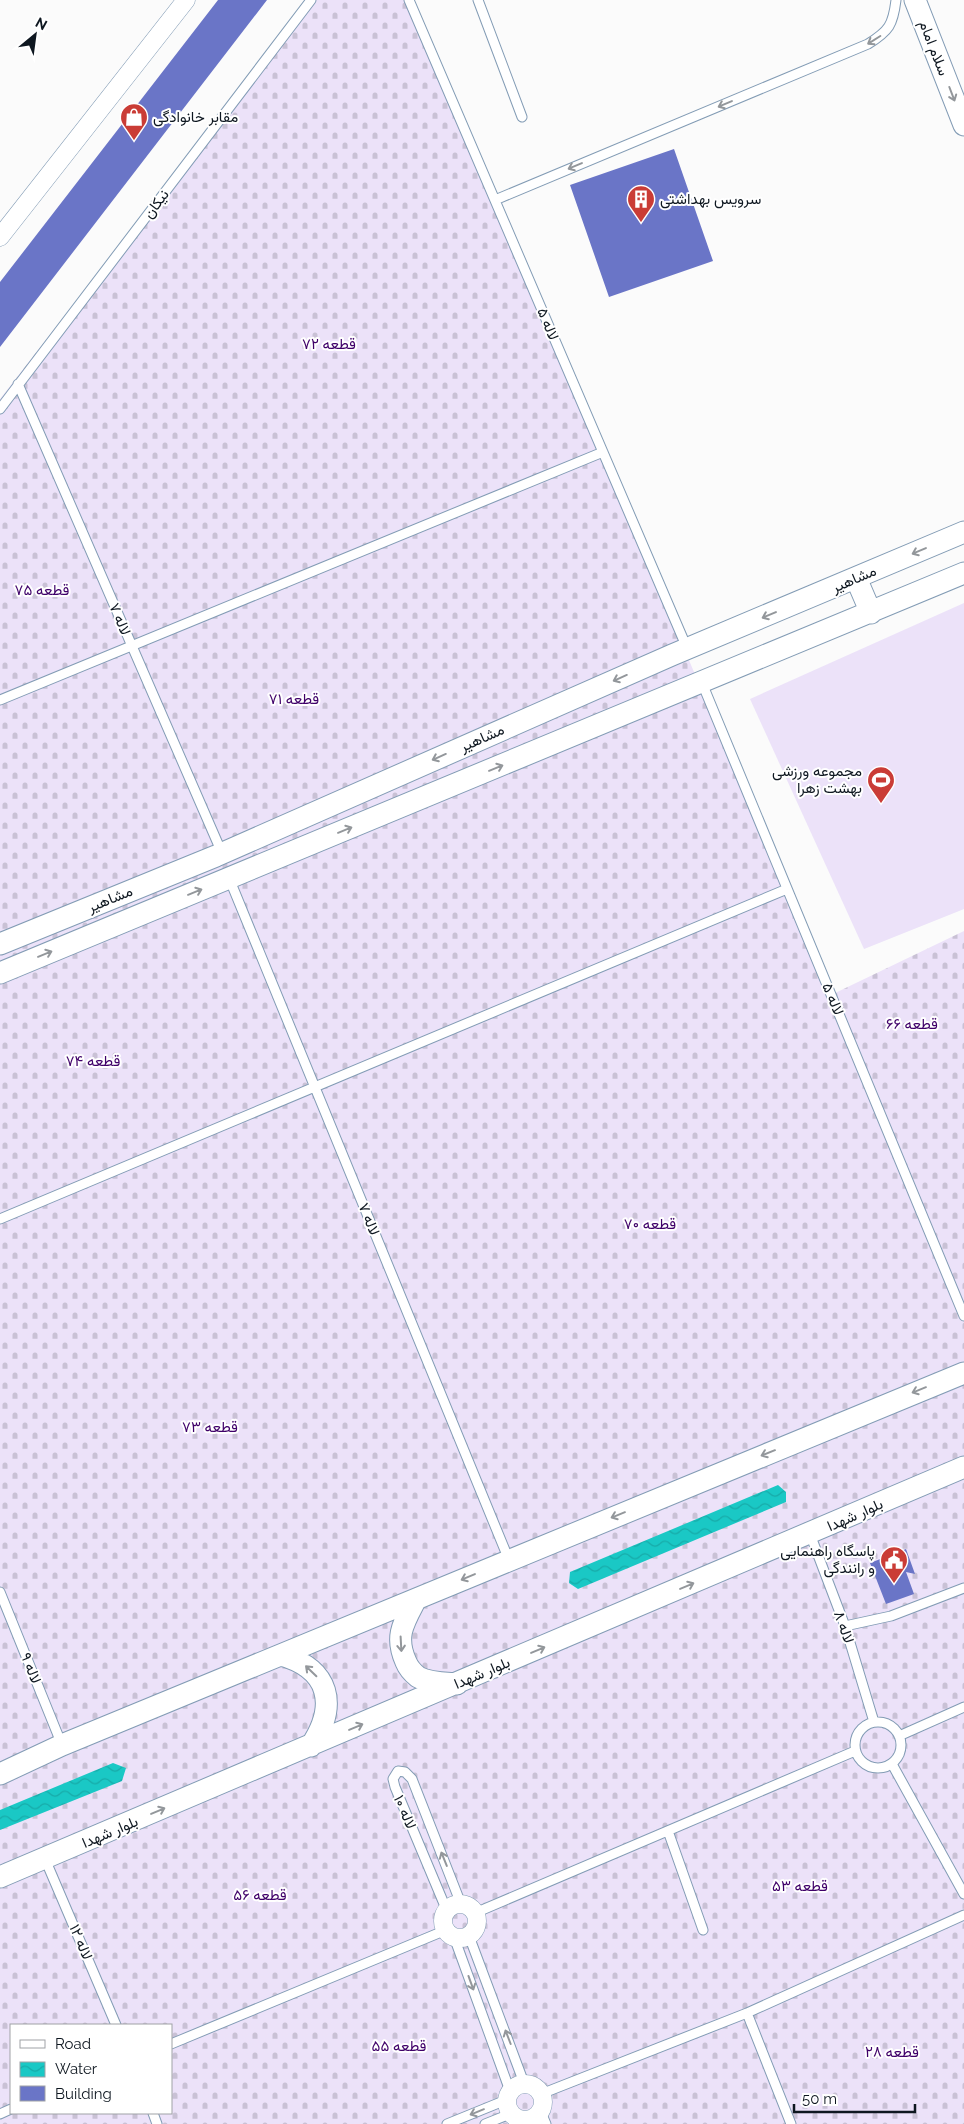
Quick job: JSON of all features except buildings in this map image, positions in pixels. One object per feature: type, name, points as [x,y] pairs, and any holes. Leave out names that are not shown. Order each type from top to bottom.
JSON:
[{"type":"street","points":[[0,237],[186,0]]},
{"type":"street","name":"سلام امام","points":[[915,0],[964,125]]},
{"type":"street","name":"مشاهیر","points":[[0,944],[222,853],[688,649],[964,532]]},
{"type":"street","name":"مشاهیر","points":[[0,973],[872,613],[964,573]]},
{"type":"street","points":[[856,578],[872,613]]},
{"type":"street","points":[[0,1774],[62,1745],[964,1373]]},
{"type":"street","name":"بلوار شهدا","points":[[0,1877],[964,1468]]},
{"type":"street","points":[[416,1599],[401,1631],[400,1648],[408,1667],[418,1677],[433,1682],[458,1684]]},
{"type":"street","points":[[281,1655],[296,1659],[309,1667],[321,1680],[326,1695],[322,1730],[311,1746]]},
{"type":"street","points":[[461,1909],[478,1923],[476,1928],[456,1935],[443,1920],[461,1909]]},
{"type":"street","points":[[534,2086],[536,2115],[520,2120],[512,2097],[534,2086]]},
{"type":"lane","name":"نیکان","points":[[0,409],[311,0]]},
{"type":"lane","name":"لاله ۵","points":[[409,0],[688,649]]},
{"type":"lane","points":[[478,0],[522,117]]},
{"type":"lane","points":[[495,200],[868,44],[885,33],[892,23],[896,0]]},
{"type":"lane","name":"لاله ۷","points":[[18,384],[222,853]]},
{"type":"lane","points":[[0,700],[603,452]]},
{"type":"lane","name":"لاله ۵","points":[[702,683],[964,1316]]},
{"type":"lane","name":"لاله ۷","points":[[229,878],[509,1560]]},
{"type":"lane","points":[[0,1219],[787,889]]},
{"type":"lane","name":"لاله ۸","points":[[810,1534],[845,1626],[874,1722]]},
{"type":"lane","points":[[845,1626],[891,1616],[964,1588]]},
{"type":"lane","name":"لاله ۹","points":[[0,1592],[62,1745]]},
{"type":"lane","points":[[899,1736],[964,1707]]},
{"type":"lane","points":[[874,1722],[889,1724],[899,1736],[901,1751],[892,1764],[886,1768],[870,1768],[858,1758],[855,1752],[854,1744],[860,1730],[874,1722]]},
{"type":"lane","points":[[461,1909],[668,1830],[855,1752]]},
{"type":"lane","points":[[892,1764],[964,1894]]},
{"type":"lane","name":"لاله ۱۰","points":[[398,1771],[405,1772],[412,1779],[461,1909],[395,1788],[394,1779],[398,1771]]},
{"type":"lane","points":[[668,1830],[703,1930]]},
{"type":"lane","name":"لاله ۱۲","points":[[45,1859],[116,2024]]},
{"type":"lane","points":[[536,2115],[747,2013],[964,1915]]},
{"type":"lane","points":[[172,2044],[456,1935]]},
{"type":"lane","points":[[456,1935],[512,2097]]},
{"type":"lane","points":[[456,1935],[512,2097]]},
{"type":"lane","points":[[747,2013],[791,2124]]},
{"type":"lane","points":[[447,2124],[512,2097]]},
{"type":"lane","points":[[485,2124],[512,2097]]},
{"type":"green space","points":[[310,0],[409,0],[831,995],[964,931],[964,2124],[0,2124],[0,399]]},
{"type":"green space","name":"مجموعه ورزشی بهشت زهرا","points":[[964,603],[964,909],[864,949],[750,699]]},
{"type":"water","points":[[778,1485],[786,1492],[786,1502],[578,1589],[569,1583],[570,1572]]},
{"type":"water","points":[[113,1763],[126,1768],[122,1781],[0,1830],[0,1810]]},
{"type":"place","name":"مقابر خانوادگی","points":[[134,141]]},
{"type":"place","name":"سرویس بهداشتی","points":[[641,223]]},
{"type":"place","name":"مجموعه ورزشی بهشت زهرا","points":[[881,804]]},
{"type":"place","name":"پاسگاه راهنمایی و رانندگی","points":[[894,1584]]},
{"type":"park label","name":"قطعه ۷۲","points":[[329,344]]},
{"type":"park label","name":"قطعه ۷۵","points":[[42,590]]},
{"type":"park label","name":"قطعه ۷۱","points":[[294,699]]},
{"type":"park label","name":"قطعه ۶۶","points":[[912,1024]]},
{"type":"park label","name":"قطعه ۷۴","points":[[93,1061]]},
{"type":"park label","name":"قطعه ۷۰","points":[[650,1224]]},
{"type":"park label","name":"قطعه ۷۳","points":[[210,1427]]},
{"type":"park label","name":"قطعه ۵۳","points":[[800,1886]]},
{"type":"park label","name":"قطعه ۵۶","points":[[260,1895]]},
{"type":"park label","name":"قطعه ۵۵","points":[[399,2046]]},
{"type":"park label","name":"قطعه ۲۸","points":[[892,2052]]}]
